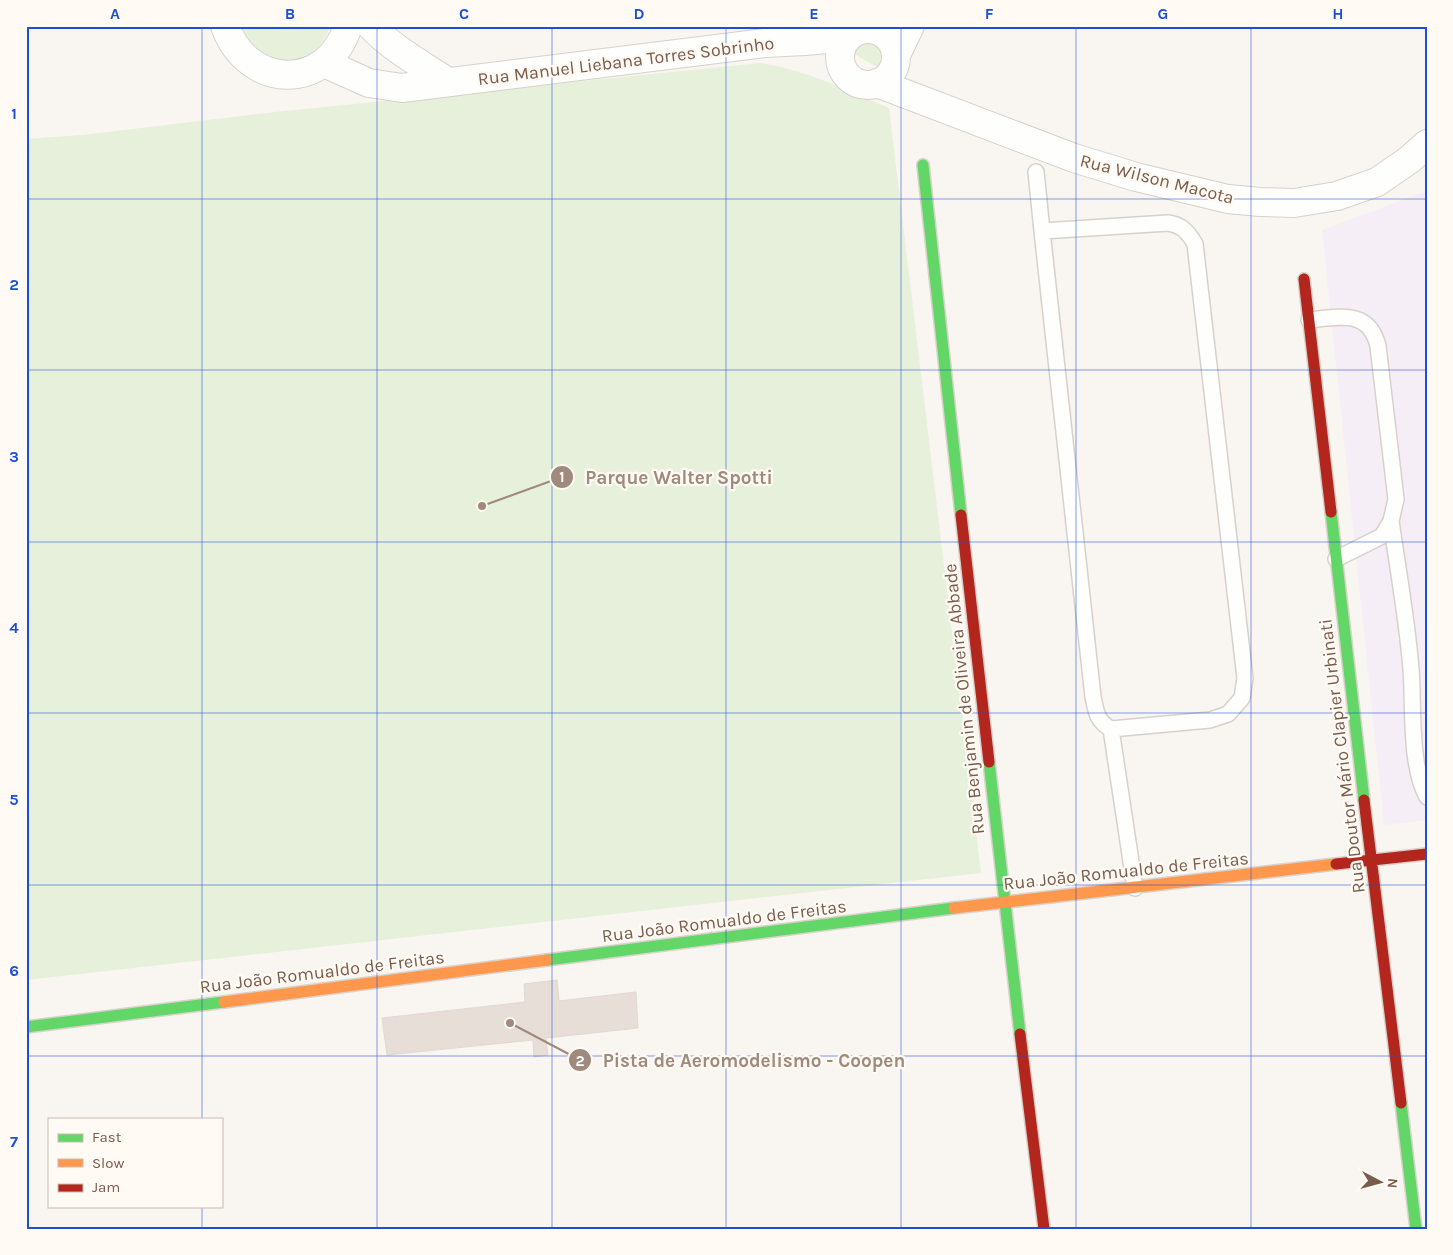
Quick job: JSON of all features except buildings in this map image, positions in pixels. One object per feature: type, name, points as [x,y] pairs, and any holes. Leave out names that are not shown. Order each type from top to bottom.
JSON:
[{"type":"street","points":[[225,26],[230,40],[249,63],[262,70],[294,75],[310,71],[324,63],[336,52],[345,38],[348,26]]},
{"type":"street","points":[[371,26],[409,56],[448,82]]},
{"type":"street","points":[[805,41],[851,79],[859,84],[868,85],[885,79],[892,73],[910,26]]},
{"type":"street","points":[[844,72],[840,55],[842,46],[848,37],[857,31],[867,28],[883,28],[894,45],[896,60],[913,96]]},
{"type":"street","name":"Rua Manuel Liebana Torres Sobrinho","points":[[324,63],[369,83],[402,88],[765,43],[848,37]]},
{"type":"street","name":"Rua Wilson Macota","points":[[877,83],[1074,158],[1136,177],[1228,199],[1294,203],[1337,196],[1377,182],[1409,160],[1427,144]]},
{"type":"street","name":"Rua Benjamin de Oliveira Abbade","points":[[923,165],[1004,902],[1044,1229]]},
{"type":"street","name":"Rua Doutor Mário Clapier Urbinati","points":[[1304,279],[1371,861],[1416,1229]]},
{"type":"street","name":"Rua João Romualdo de Freitas","points":[[26,1027],[1004,902],[1427,854]]},
{"type":"lane","points":[[1036,172],[1042,231],[1093,697],[1096,714],[1102,724],[1111,729],[1210,720],[1228,714],[1242,698],[1244,678],[1195,244],[1190,235],[1180,225],[1168,223],[1042,231]]},
{"type":"lane","points":[[1309,320],[1344,316],[1363,322],[1375,334],[1378,346],[1396,499],[1392,521],[1420,726],[1416,758],[1421,786],[1427,797]]},
{"type":"lane","points":[[1336,559],[1382,536],[1392,521]]},
{"type":"lane","points":[[1111,729],[1135,888]]},
{"type":"shaded area","points":[[1427,191],[1427,820],[1384,825],[1322,230]]},
{"type":"green space","points":[[239,26],[330,26],[322,43],[307,55],[290,61],[280,61],[267,58],[250,46]]},
{"type":"green space","points":[[883,39],[880,69],[844,48]]},
{"type":"green space","points":[[761,63],[794,70],[889,108],[981,873],[26,980],[26,139],[82,135],[275,112]]},
{"type":"traffic: fast","points":[[923,165],[961,515]]},
{"type":"traffic: fast","points":[[1331,512],[1364,800]]},
{"type":"traffic: fast","points":[[989,762],[1020,1034]]},
{"type":"traffic: fast","points":[[547,960],[954,908]]},
{"type":"traffic: fast","points":[[26,1027],[224,1002]]},
{"type":"traffic: fast","points":[[1401,1103],[1416,1229]]},
{"type":"traffic: slow","points":[[954,908],[1336,864]]},
{"type":"traffic: slow","points":[[224,1002],[547,960]]},
{"type":"traffic: jam","points":[[1304,279],[1331,512]]},
{"type":"traffic: jam","points":[[961,515],[989,762]]},
{"type":"traffic: jam","points":[[1364,800],[1401,1103]]},
{"type":"traffic: jam","points":[[1336,864],[1427,854]]},
{"type":"traffic: jam","points":[[1020,1034],[1044,1229]]},
{"type":"place","name":"Parque Walter Spotti","points":[[482,506]]},
{"type":"place","name":"Pista de Aeromodelismo - Coopen","points":[[510,1023]]}]
